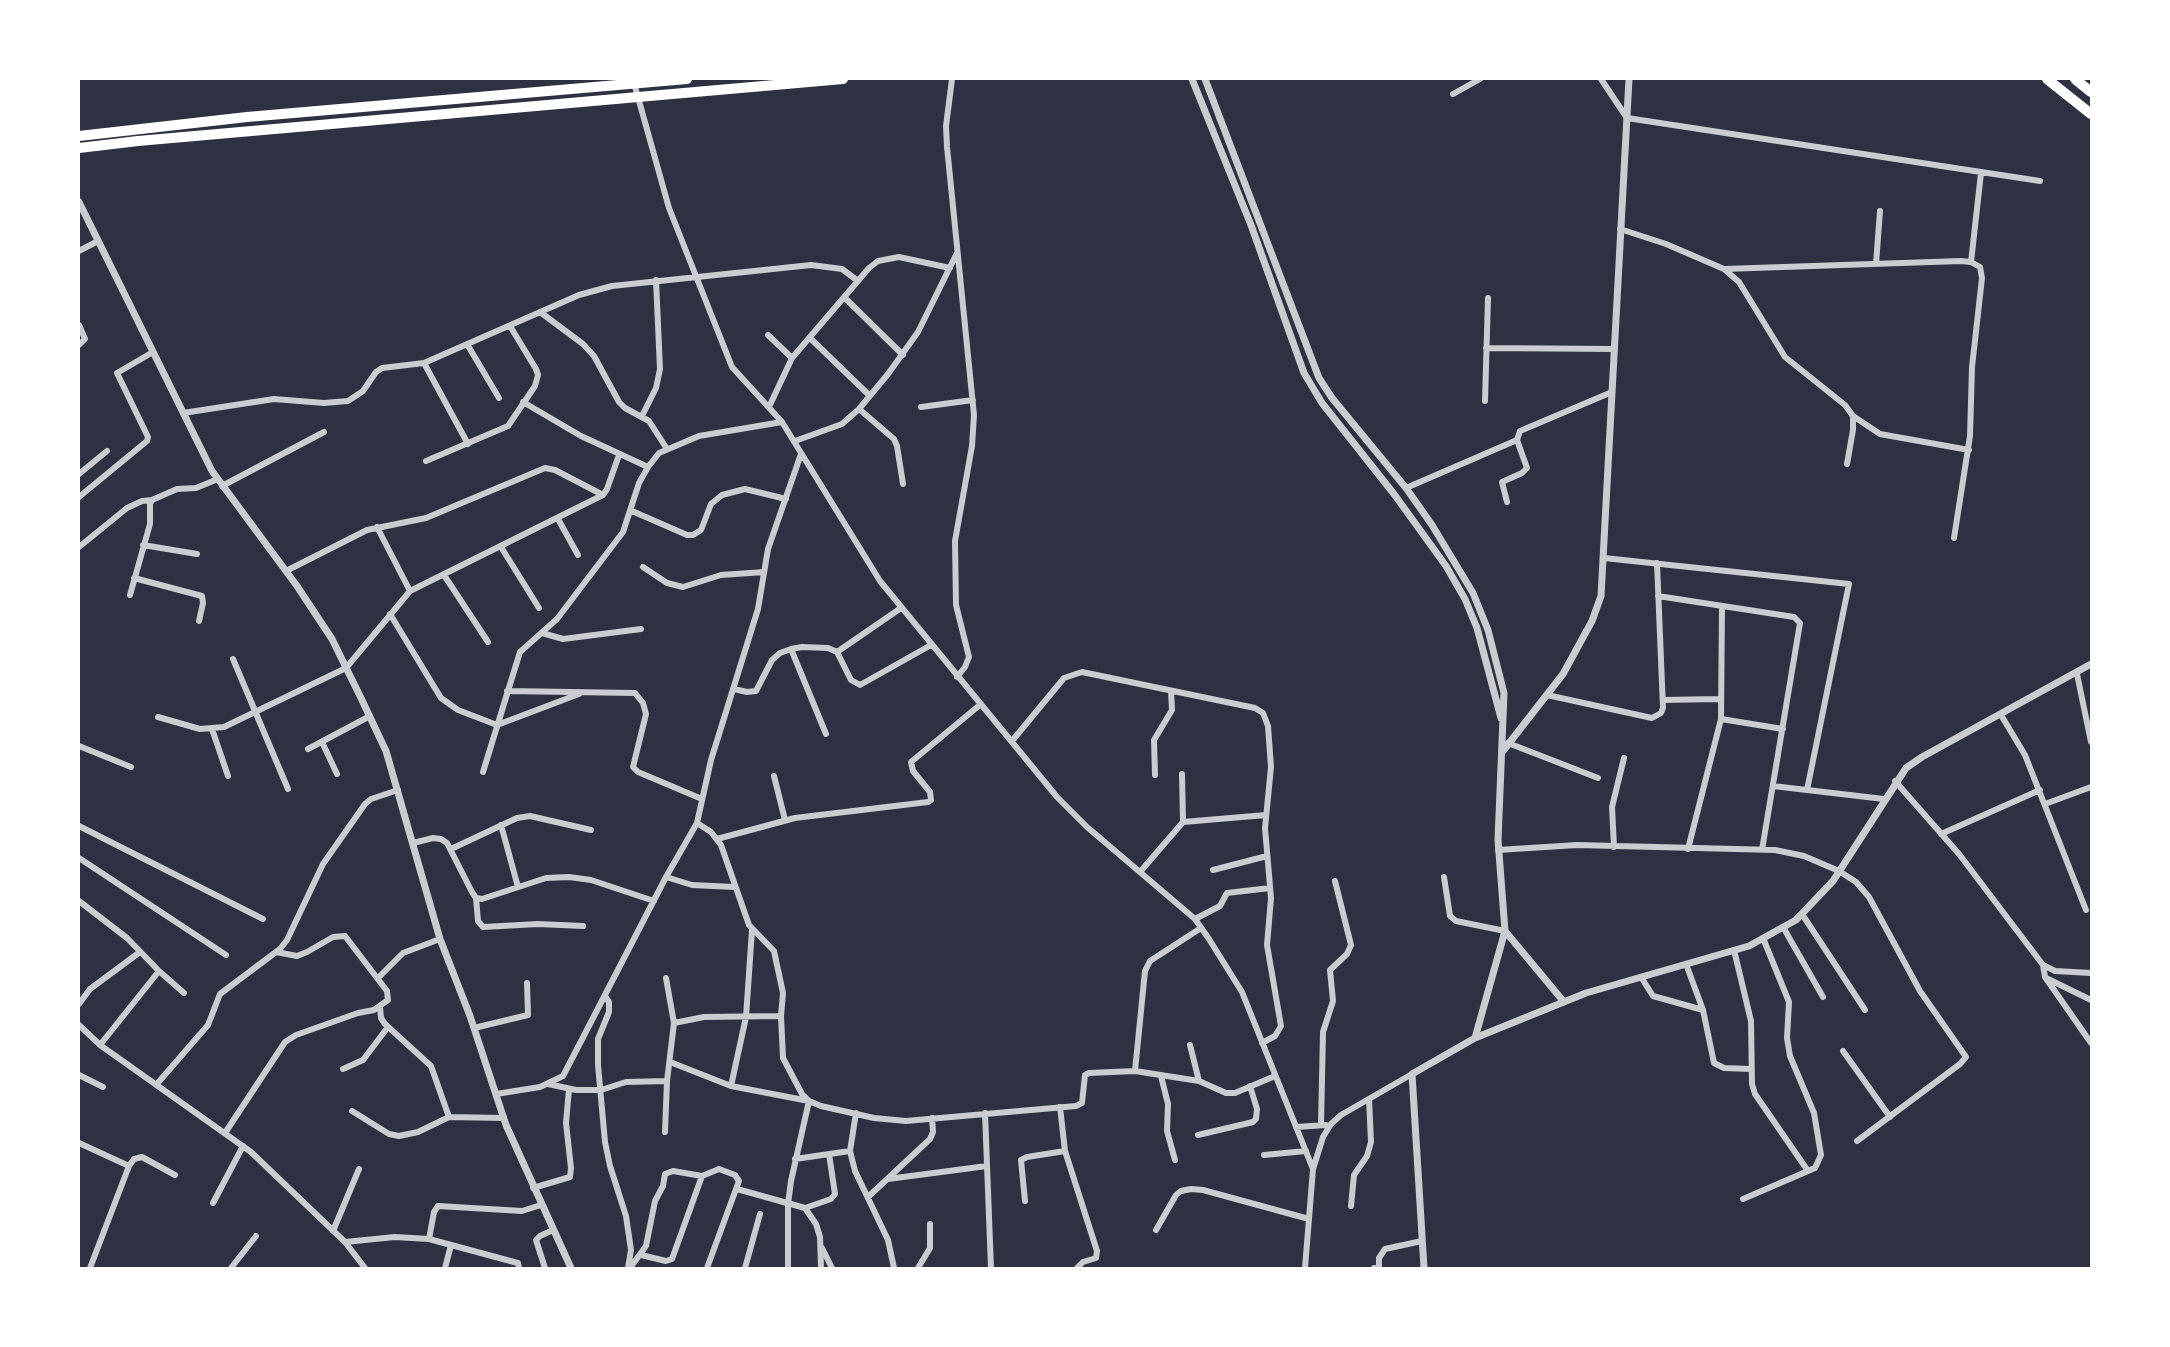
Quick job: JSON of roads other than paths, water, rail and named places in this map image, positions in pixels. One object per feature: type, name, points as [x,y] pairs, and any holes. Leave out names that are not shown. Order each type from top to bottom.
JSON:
[{"type":"main road","points":[[79,136],[247,117],[687,79]]},
{"type":"main road","points":[[79,148],[165,138],[843,79]]},
{"type":"main road","points":[[2047,79],[2091,114]]},
{"type":"main road","points":[[2075,79],[2091,92]]},
{"type":"street","points":[[952,79],[946,126],[973,400],[972,446],[954,553],[956,606],[969,657],[957,677]]},
{"type":"street","points":[[1192,79],[1251,225],[1304,373],[1322,403],[1394,494],[1446,566],[1465,599],[1477,628],[1503,722]]},
{"type":"street","points":[[1205,79],[1319,377],[1332,398],[1406,488],[1466,582],[1481,611],[1502,680],[1504,693],[1498,850],[1505,931],[1475,1038]]},
{"type":"street","points":[[1453,94],[1479,79]]},
{"type":"street","points":[[1601,79],[1627,118],[2040,181]]},
{"type":"street","points":[[1502,754],[1563,674],[1592,621],[1601,596],[1629,79]]},
{"type":"street","points":[[634,82],[669,208],[732,367],[782,422],[880,581],[1057,797],[1087,827],[1195,919],[1242,992],[1313,1168]]},
{"type":"street","points":[[1971,262],[1981,173]]},
{"type":"street","points":[[79,202],[220,482],[332,639],[370,716],[386,751],[440,939],[504,1118],[571,1268]]},
{"type":"street","points":[[1876,264],[1880,211]]},
{"type":"street","points":[[1620,229],[1666,244],[1724,269],[1740,282],[1785,357],[1845,405],[1853,416],[1880,434],[1969,450]]},
{"type":"street","points":[[79,251],[98,241]]},
{"type":"street","points":[[795,441],[842,424],[859,409],[918,332],[958,251]]},
{"type":"street","points":[[769,407],[792,358],[877,261],[899,257],[950,268]]},
{"type":"street","points":[[1724,269],[1971,262],[1979,267],[1982,278],[1972,367],[1969,450],[1954,538]]},
{"type":"street","points":[[183,413],[260,400],[334,403],[348,401],[363,391],[382,368],[424,363],[597,289],[695,275],[811,265],[842,269],[858,281]]},
{"type":"street","points":[[642,416],[656,388],[660,369],[656,280]]},
{"type":"street","points":[[844,297],[903,355]]},
{"type":"street","points":[[1485,401],[1488,298]]},
{"type":"street","points":[[540,312],[583,344],[594,356],[619,402],[642,416],[655,428],[667,449]]},
{"type":"street","points":[[79,325],[85,339],[79,345]]},
{"type":"street","points":[[426,461],[508,426],[535,386],[538,375],[510,326]]},
{"type":"street","points":[[768,335],[792,358]]},
{"type":"street","points":[[810,338],[870,396]]},
{"type":"street","points":[[467,344],[499,398]]},
{"type":"street","points":[[1486,348],[1615,349]]},
{"type":"street","points":[[79,497],[147,441],[148,437],[117,373],[153,352]]},
{"type":"street","points":[[424,363],[468,444]]},
{"type":"street","points":[[1507,502],[1502,482],[1527,468],[1517,440],[1517,435],[1523,428],[1612,392]]},
{"type":"street","points":[[921,407],[973,400]]},
{"type":"street","points":[[523,402],[580,436],[648,467]]},
{"type":"street","points":[[859,409],[894,439],[903,484]]},
{"type":"street","points":[[1847,464],[1853,416]]},
{"type":"street","points":[[483,772],[520,652],[557,619],[623,532],[639,483],[659,453],[699,436],[782,422]]},
{"type":"street","points":[[79,547],[127,508],[177,489],[197,488],[220,482],[324,432]]},
{"type":"street","points":[[1406,488],[1517,440]]},
{"type":"street","points":[[79,474],[107,451]]},
{"type":"street","points":[[158,717],[200,729],[224,727],[346,668],[411,591],[603,495],[619,454]]},
{"type":"street","points":[[496,1094],[548,1084],[564,1076],[697,822],[711,760],[758,609],[768,549],[801,454]]},
{"type":"street","points":[[286,571],[353,536],[377,527],[400,525],[426,518],[545,468],[555,470],[603,495]]},
{"type":"street","points":[[632,511],[687,535],[693,535],[701,530],[711,504],[722,495],[745,489],[786,499]]},
{"type":"street","points":[[130,595],[150,524],[152,500]]},
{"type":"street","points":[[558,519],[578,555]]},
{"type":"street","points":[[377,527],[411,591]]},
{"type":"street","points":[[143,545],[197,554]]},
{"type":"street","points":[[501,547],[539,608]]},
{"type":"street","points":[[1604,558],[1849,584],[1807,790]]},
{"type":"street","points":[[1547,695],[1652,718],[1661,713],[1663,700],[1657,563]]},
{"type":"street","points":[[643,566],[667,583],[683,587],[721,575],[764,572]]},
{"type":"street","points":[[444,575],[488,642]]},
{"type":"street","points":[[134,578],[202,596],[199,621]]},
{"type":"street","points":[[1658,596],[1794,617],[1798,620],[1800,629],[1762,850]]},
{"type":"street","points":[[1689,849],[1721,719],[1722,606]]},
{"type":"street","points":[[837,652],[901,608]]},
{"type":"street","points":[[390,614],[441,698],[458,710],[497,725],[584,692]]},
{"type":"street","points":[[542,633],[563,639],[642,629]]},
{"type":"street","points":[[734,689],[756,691],[772,660],[791,649],[828,648],[837,652],[851,680],[860,685],[931,645]]},
{"type":"street","points":[[791,649],[825,734]]},
{"type":"street","points":[[233,659],[288,789]]},
{"type":"street","points":[[1305,1268],[1313,1168],[1323,1137],[1331,1124],[1475,1038],[1586,993],[1734,950],[1783,927],[1802,914],[1839,871],[1895,781],[1906,768],[2091,664]]},
{"type":"street","points":[[1012,741],[1064,678],[1082,672],[1255,708],[1263,713],[1268,726],[1271,767],[1266,815],[1271,910],[1268,957],[1280,1026],[1275,1036],[1262,1042]]},
{"type":"street","points":[[2077,674],[2091,742]]},
{"type":"street","points":[[507,691],[631,692],[640,697],[646,709],[646,719],[632,767],[702,799]]},
{"type":"street","points":[[1155,775],[1154,740],[1172,710],[1171,691]]},
{"type":"street","points":[[1663,700],[1720,699]]},
{"type":"street","points":[[718,838],[785,820],[928,802],[931,800],[930,792],[913,771],[911,762],[981,704]]},
{"type":"street","points":[[2001,715],[2025,755],[2086,910]]},
{"type":"street","points":[[308,749],[370,716]]},
{"type":"street","points":[[1721,719],[1783,729]]},
{"type":"street","points":[[212,729],[228,776]]},
{"type":"street","points":[[322,742],[337,774]]},
{"type":"street","points":[[1508,743],[1598,778]]},
{"type":"street","points":[[79,746],[131,767]]},
{"type":"street","points":[[1614,847],[1612,807],[1624,758]]},
{"type":"street","points":[[1140,872],[1183,822],[1182,774]]},
{"type":"street","points":[[774,776],[785,820]]},
{"type":"street","points":[[1895,781],[1941,834],[2043,965],[2055,971],[2091,973]]},
{"type":"street","points":[[1773,786],[1884,799]]},
{"type":"street","points":[[2045,804],[2091,787]]},
{"type":"street","points":[[156,1085],[208,1025],[220,994],[276,952],[287,940],[331,851],[365,804],[371,799],[398,790]]},
{"type":"street","points":[[1941,834],[2040,790]]},
{"type":"street","points":[[1183,822],[1266,815]]},
{"type":"street","points":[[451,849],[516,818],[530,816],[591,830]]},
{"type":"street","points":[[697,822],[718,838],[752,930],[747,1017],[731,1086]]},
{"type":"street","points":[[502,825],[518,887]]},
{"type":"street","points":[[79,826],[263,919]]},
{"type":"street","points":[[413,843],[441,839],[447,843],[476,898],[478,921],[483,927],[538,924],[583,926]]},
{"type":"street","points":[[1498,850],[1577,845],[1788,852],[1839,871],[1856,882],[1869,897],[1920,991],[1965,1054],[1965,1060],[1960,1064],[1857,1140]]},
{"type":"street","points":[[1213,870],[1267,856]]},
{"type":"street","points":[[79,858],[226,955]]},
{"type":"street","points":[[476,898],[492,898],[546,878],[569,877],[591,880],[654,901]]},
{"type":"street","points":[[666,877],[692,885],[734,887]]},
{"type":"street","points":[[1444,877],[1450,916],[1457,921],[1505,931],[1564,1002]]},
{"type":"street","points":[[1321,1125],[1323,1032],[1333,1001],[1330,970],[1347,954],[1351,945],[1335,881]]},
{"type":"street","points":[[1195,919],[1220,906],[1227,893],[1270,888]]},
{"type":"street","points":[[79,901],[127,938],[184,993]]},
{"type":"street","points":[[1802,914],[1865,1010]]},
{"type":"street","points":[[1783,927],[1823,997]]},
{"type":"street","points":[[1135,1071],[1145,971],[1150,961],[1200,928]]},
{"type":"street","points":[[752,930],[768,943],[778,960],[783,992],[781,1016],[786,1066],[808,1101],[788,1204],[788,1268]]},
{"type":"street","points":[[225,1133],[285,1042],[296,1034],[380,1007],[388,1000],[389,995],[378,978],[345,936],[333,937],[297,956],[276,952]]},
{"type":"street","points":[[1744,1199],[1815,1168],[1821,1155],[1814,1114],[1793,1068],[1787,1038],[1789,1002],[1763,938]]},
{"type":"street","points":[[378,978],[403,953],[440,939]]},
{"type":"street","points":[[1734,950],[1751,1021],[1755,1094],[1808,1171]]},
{"type":"street","points":[[79,1004],[90,989],[140,952]]},
{"type":"street","points":[[1686,964],[1703,1010],[1714,1063],[1724,1068],[1752,1069]]},
{"type":"street","points":[[2043,965],[2045,977],[2091,1043]]},
{"type":"street","points":[[100,1045],[159,971]]},
{"type":"street","points":[[1641,977],[1653,996],[1703,1010]]},
{"type":"street","points":[[2045,977],[2091,1000]]},
{"type":"street","points":[[665,1132],[667,1081],[674,1023],[666,978]]},
{"type":"street","points":[[474,1028],[528,1015],[527,983]]},
{"type":"street","points":[[605,996],[609,1002],[609,1012],[598,1039],[605,1142],[626,1216],[631,1250],[629,1268]]},
{"type":"street","points":[[380,1007],[381,1018],[388,1027],[431,1066],[449,1117]]},
{"type":"street","points":[[674,1023],[704,1017],[781,1016]]},
{"type":"street","points":[[79,1025],[100,1045],[243,1146],[345,1242],[365,1268]]},
{"type":"street","points":[[343,1069],[363,1060],[388,1027]]},
{"type":"street","points":[[1190,1045],[1199,1081]]},
{"type":"street","points":[[1843,1051],[1890,1117]]},
{"type":"street","points":[[670,1062],[731,1086],[886,1120],[906,1121],[1076,1106],[1082,1103],[1082,1081],[1089,1073],[1135,1071],[1199,1081],[1226,1093],[1235,1093],[1275,1076]]},
{"type":"street","points":[[1412,1074],[1424,1268]]},
{"type":"street","points":[[79,1075],[103,1087]]},
{"type":"street","points":[[1161,1076],[1168,1104],[1167,1131],[1175,1160]]},
{"type":"street","points":[[548,1084],[601,1090],[626,1082],[667,1081]]},
{"type":"street","points":[[1198,1135],[1256,1119],[1257,1109],[1250,1087]]},
{"type":"street","points":[[533,1188],[570,1177],[566,1123],[569,1088]]},
{"type":"street","points":[[1351,1206],[1354,1175],[1367,1156],[1371,1142],[1369,1099]]},
{"type":"street","points":[[1060,1107],[1065,1151],[1097,1251],[1096,1258],[1083,1262],[1077,1268]]},
{"type":"street","points":[[352,1111],[389,1134],[399,1136],[418,1132],[449,1117],[504,1118]]},
{"type":"street","points":[[856,1113],[850,1151],[855,1171],[888,1240],[894,1268]]},
{"type":"street","points":[[985,1113],[991,1268]]},
{"type":"street","points":[[868,1197],[930,1139],[933,1132],[932,1118]]},
{"type":"street","points":[[1296,1127],[1331,1124]]},
{"type":"street","points":[[79,1143],[129,1166]]},
{"type":"street","points":[[213,1203],[243,1146]]},
{"type":"street","points":[[795,1159],[850,1151]]},
{"type":"street","points":[[1025,1201],[1021,1160],[1065,1151]]},
{"type":"street","points":[[1264,1155],[1306,1151]]},
{"type":"street","points":[[737,1189],[806,1208],[831,1199],[835,1194],[829,1154]]},
{"type":"street","points":[[90,1268],[134,1159],[142,1157],[176,1175]]},
{"type":"street","points":[[888,1179],[987,1166]]},
{"type":"street","points":[[333,1231],[359,1170]]},
{"type":"street","points":[[629,1268],[641,1255],[648,1237],[655,1201],[663,1186],[665,1174],[673,1171],[702,1176],[723,1170],[738,1177],[737,1189],[707,1268]]},
{"type":"street","points":[[641,1255],[666,1261],[672,1259],[702,1176]]},
{"type":"street","points":[[1156,1230],[1176,1195],[1191,1189],[1203,1189],[1308,1219]]},
{"type":"street","points":[[429,1239],[434,1212],[438,1206],[522,1212],[541,1205]]},
{"type":"street","points":[[806,1208],[816,1224],[821,1245],[832,1268]]},
{"type":"street","points":[[745,1268],[760,1214]]},
{"type":"street","points":[[918,1268],[930,1248],[930,1224]]},
{"type":"street","points":[[545,1268],[536,1240],[553,1230]]},
{"type":"street","points":[[231,1268],[256,1236]]},
{"type":"street","points":[[345,1242],[395,1237],[429,1239],[518,1263],[519,1268]]},
{"type":"street","points":[[1377,1268],[1384,1249],[1422,1241]]},
{"type":"street","points":[[444,1268],[451,1245]]},
{"type":"street","points":[[821,1245],[821,1268]]}]
